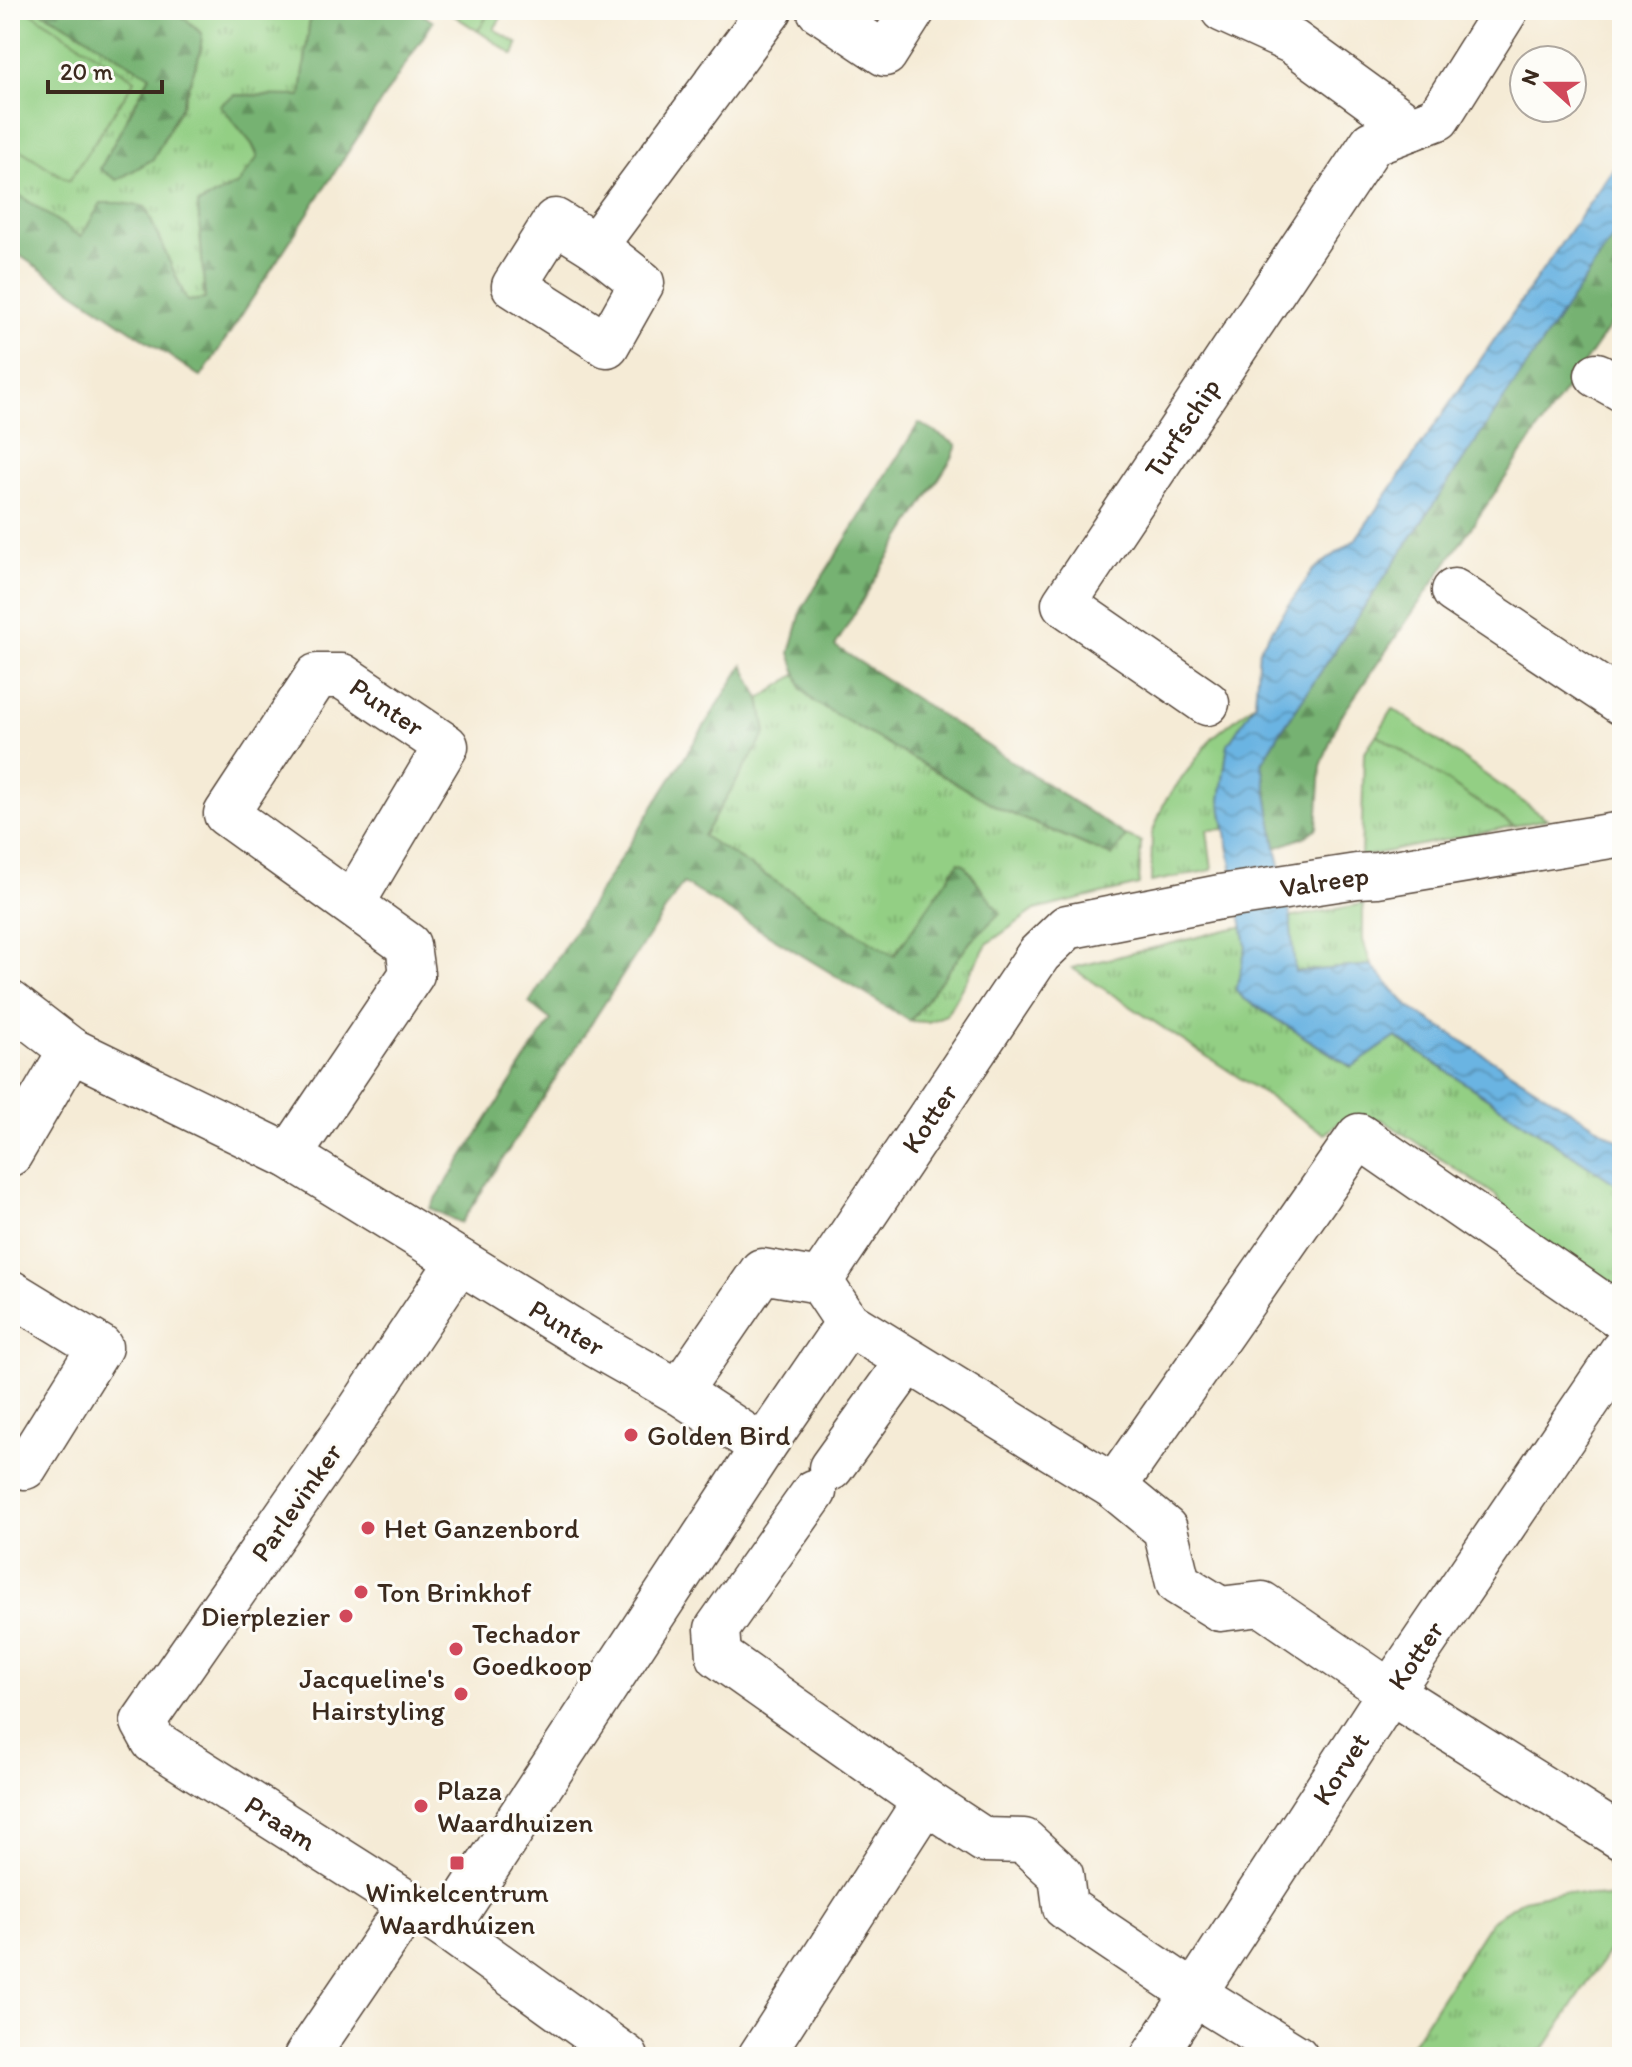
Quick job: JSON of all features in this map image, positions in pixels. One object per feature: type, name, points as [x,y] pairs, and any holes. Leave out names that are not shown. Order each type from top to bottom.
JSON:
[{"type":"street","points":[[595,246],[770,10]]},
{"type":"street","points":[[819,10],[885,54],[913,10]]},
{"type":"street","points":[[1223,10],[1293,42],[1411,128]]},
{"type":"street","name":"Turfschip","points":[[1207,703],[1064,604],[1372,143],[1438,118],[1506,10]]},
{"type":"street","points":[[1454,591],[1622,703]]},
{"type":"street","name":"Punter","points":[[289,1156],[412,974],[408,945],[226,814],[317,676],[342,676],[446,746],[352,904]]},
{"type":"street","name":"Valreep","points":[[1039,954],[1067,927],[1220,897],[1622,834]]},
{"type":"street","name":"Kotter","points":[[1039,954],[820,1281],[848,1323],[1114,1487],[1165,1529],[1178,1583],[1220,1609],[1262,1604],[1390,1692],[1622,1351]]},
{"type":"street","name":"Punter","points":[[10,1003],[71,1050],[289,1156],[596,1345],[679,1392],[763,1447]]},
{"type":"street","points":[[10,1154],[71,1050]]},
{"type":"street","points":[[1114,1487],[1359,1136],[1622,1318]]},
{"type":"street","name":"Parlevinker","points":[[154,1742],[143,1722],[459,1261]]},
{"type":"street","points":[[679,1392],[762,1271],[820,1281]]},
{"type":"street","points":[[10,1292],[100,1347],[25,1467],[10,1458]]},
{"type":"street","points":[[447,1928],[848,1323]]},
{"type":"street","points":[[908,1361],[717,1629],[719,1656],[984,1840],[1024,1841],[1061,1875],[1065,1907],[1193,1993],[1296,2057]]},
{"type":"street","points":[[1390,1692],[1622,1838]]},
{"type":"street","name":"Korvet","points":[[1153,2057],[1390,1692]]},
{"type":"street","name":"Praam","points":[[154,1742],[447,1928],[626,2057]]},
{"type":"street","points":[[760,2057],[925,1801]]},
{"type":"street","points":[[306,2057],[410,1904]]},
{"type":"green space","points":[[10,10],[39,10],[150,76],[101,168],[117,180],[153,159],[182,105],[200,53],[202,33],[175,10],[269,10],[310,17],[301,97],[235,95],[221,105],[252,144],[258,157],[238,184],[198,204],[205,300],[187,301],[145,207],[81,238],[10,189]]},
{"type":"green space","points":[[10,10],[27,10],[135,80],[69,181],[10,143]]},
{"type":"green space","points":[[39,10],[175,10],[202,34],[200,53],[182,104],[153,159],[117,180],[100,169],[150,76]]},
{"type":"green space","points":[[269,10],[417,10],[433,22],[201,377],[10,249],[10,189],[81,237],[101,203],[145,207],[187,301],[205,299],[198,204],[238,184],[258,157],[252,144],[220,105],[235,95],[301,96],[310,17]]},
{"type":"green space","points":[[452,10],[491,10],[478,31],[450,13]]},
{"type":"green space","points":[[491,10],[506,10],[494,29],[518,44],[514,55],[478,31]]},
{"type":"green space","points":[[1622,224],[1622,308],[1338,721],[1321,766],[1317,828],[1276,848],[1262,763]]},
{"type":"green space","points":[[919,423],[957,445],[952,458],[835,646],[1126,836],[1112,856],[1003,810],[814,702],[802,689],[790,653],[802,609]]},
{"type":"green space","points":[[743,665],[760,699],[766,733],[703,836],[894,956],[959,862],[964,864],[1000,913],[971,941],[910,1021],[683,883],[461,1223],[430,1208],[551,1020],[529,1003]]},
{"type":"green space","points":[[797,674],[802,689],[1003,810],[1111,856],[1126,836],[1141,842],[1139,885],[1035,910],[987,944],[946,1015],[928,1022],[910,1021],[971,941],[999,913],[959,863],[894,956],[702,836],[766,733],[760,699]]},
{"type":"green space","points":[[1255,703],[1228,744],[1220,800],[1225,829],[1207,830],[1212,870],[1151,882],[1152,834],[1165,801],[1212,738]]},
{"type":"green space","points":[[1393,709],[1547,819],[1514,826],[1377,734]]},
{"type":"green space","points":[[1377,734],[1514,826],[1361,857],[1364,753]]},
{"type":"green space","points":[[1363,904],[1363,940],[1371,965],[1295,972],[1290,930],[1236,990],[1243,998],[1351,1067],[1395,1037],[1622,1188],[1622,1302],[1509,1222],[1498,1197],[1381,1119],[1338,1123],[1325,1134],[1072,968],[1230,929]]},
{"type":"green space","points":[[1564,1891],[1608,1898],[1622,1896],[1622,1931],[1539,2057],[1403,2057],[1491,1921],[1523,1899]]},
{"type":"water","points":[[1622,156],[1622,224],[1262,763],[1289,904],[1295,972],[1371,965],[1409,1007],[1622,1143],[1622,1188],[1396,1037],[1352,1067],[1243,998],[1236,990],[1246,946],[1220,800],[1228,744],[1255,703],[1259,649],[1313,570],[1355,540]]},
{"type":"place","name":"Golden Bird","points":[[631,1435]]},
{"type":"place","name":"Het Ganzenbord","points":[[368,1528]]},
{"type":"place","name":"Ton Brinkhof","points":[[361,1592]]},
{"type":"place","name":"Dierplezier","points":[[346,1616]]},
{"type":"place","name":"Techador Goedkoop","points":[[456,1649]]},
{"type":"place","name":"Jacqueline's Hairstyling","points":[[461,1694]]},
{"type":"place","name":"Plaza Waardhuizen","points":[[421,1806]]},
{"type":"place","name":"Winkelcentrum Waardhuizen","points":[[457,1863]]}]
